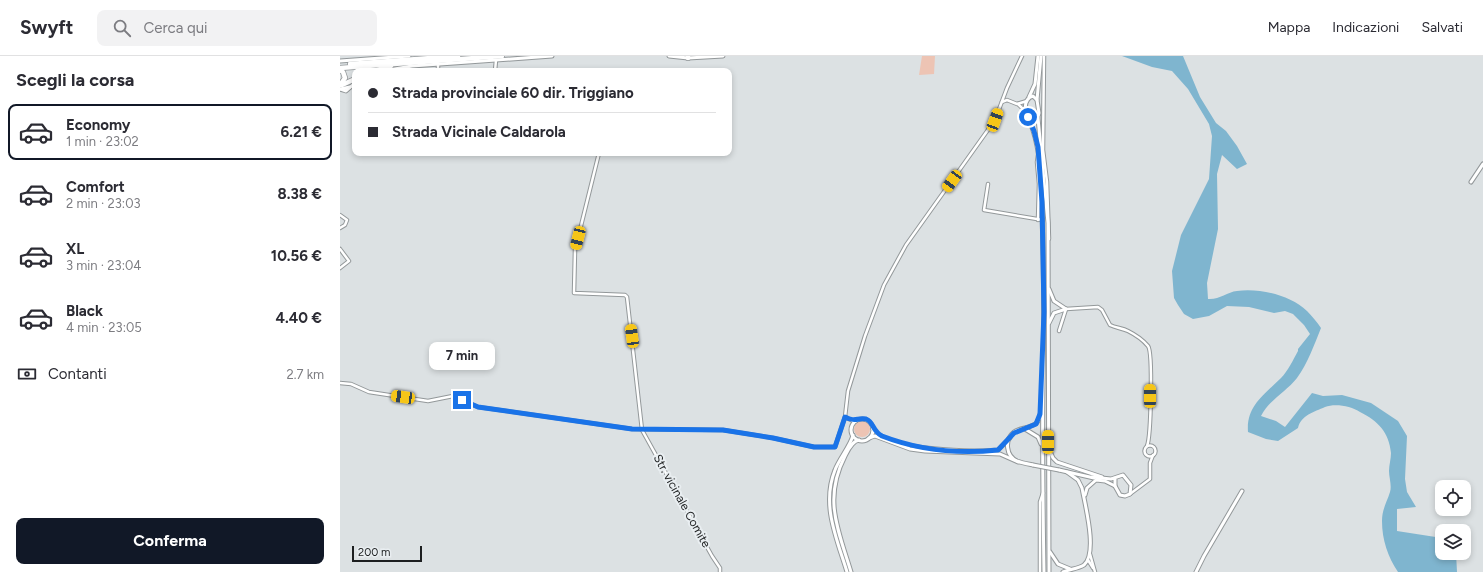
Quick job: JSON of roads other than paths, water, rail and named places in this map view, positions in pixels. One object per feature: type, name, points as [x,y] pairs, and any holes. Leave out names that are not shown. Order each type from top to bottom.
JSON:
[{"type":"highway","points":[[340,64],[458,56]]},
{"type":"highway","points":[[340,69],[502,56]]},
{"type":"highway","points":[[386,68],[406,63]]},
{"type":"highway","points":[[340,69],[345,78],[344,82],[340,85]]},
{"type":"highway","points":[[340,85],[352,80]]},
{"type":"main road","points":[[340,61],[409,56]]},
{"type":"main road","points":[[407,68],[438,64],[552,56]]},
{"type":"main road","points":[[669,56],[723,56]]},
{"type":"main road","points":[[1039,56],[1035,84],[1028,99],[1025,111],[1034,131],[1038,155],[1043,220],[1042,452],[1044,572]]},
{"type":"main road","points":[[1039,56],[1038,100],[1041,110],[1038,118],[1039,139],[1046,196],[1048,244],[1047,345],[1049,572]]},
{"type":"main road","points":[[1028,99],[1035,97],[1038,100]]},
{"type":"main road","points":[[1029,120],[1033,122],[1038,118]]},
{"type":"main road","points":[[1471,182],[1483,164]]},
{"type":"main road","points":[[1047,272],[1051,296],[1058,305],[1066,309]]},
{"type":"main road","points":[[1047,345],[1050,319],[1052,315],[1057,311],[1066,309]]},
{"type":"main road","points":[[847,572],[831,518],[829,500],[834,472],[853,435],[853,425],[856,420],[867,420],[877,433],[896,442],[926,448],[998,450],[1017,431],[1033,426],[1040,419],[1043,386]]},
{"type":"main road","points":[[869,438],[873,429]]},
{"type":"main road","points":[[1025,429],[1038,437],[1042,452]]},
{"type":"main road","points":[[853,435],[859,440]]},
{"type":"main road","points":[[851,572],[834,517],[833,495],[840,467],[853,443],[859,440],[875,436],[910,449],[925,452],[1000,454],[1018,462],[1092,477],[1107,479],[1123,475],[1131,486],[1130,494],[1122,496],[1118,492],[1115,486],[1115,478]]},
{"type":"main road","points":[[1010,438],[1008,451],[1018,462]]},
{"type":"main road","points":[[1048,442],[1051,455],[1057,462],[1107,479]]},
{"type":"main road","points":[[1067,472],[1076,477],[1080,483],[1085,505]]},
{"type":"main road","points":[[1092,477],[1115,486]]},
{"type":"main road","points":[[1063,572],[1084,565],[1088,560],[1090,554],[1085,492],[1093,482],[1100,480]]},
{"type":"main road","points":[[1196,572],[1242,491]]},
{"type":"main road","points":[[1049,546],[1052,557],[1058,564],[1072,569]]},
{"type":"street","points":[[340,383],[352,384],[368,392],[428,401],[453,396],[478,407],[642,430],[723,430],[773,438],[814,447],[835,447],[845,417],[848,391],[865,336],[884,285],[906,245],[995,120],[1004,95],[1022,56]]},
{"type":"street","points":[[1044,56],[1041,110],[1050,233],[1048,244]]},
{"type":"street","points":[[495,68],[496,60]]},
{"type":"street","points":[[1004,95],[1007,100],[1017,104],[1025,111]]},
{"type":"street","points":[[1017,104],[1028,99]]},
{"type":"street","points":[[1002,102],[1007,100]]},
{"type":"street","points":[[1038,155],[1038,220]]},
{"type":"street","points":[[598,156],[575,250],[573,290],[576,293],[625,295],[627,298],[642,430]]},
{"type":"street","points":[[988,184],[984,210],[1043,220]]},
{"type":"street","points":[[340,215],[347,220],[345,225],[340,228]]},
{"type":"street","points":[[340,249],[349,261],[340,268]]},
{"type":"street","points":[[1059,331],[1066,309],[1101,308],[1110,325],[1129,331],[1149,348],[1150,439],[1144,450],[1150,463]]},
{"type":"street","points":[[845,417],[851,420],[856,420]]},
{"type":"street","points":[[851,420],[853,425]]},
{"type":"street","name":"Str. vicinale Comite","points":[[642,430],[720,568],[720,572]]},
{"type":"street","points":[[1130,494],[1150,479],[1150,463],[1155,452],[1150,439]]},
{"type":"street","points":[[1147,446],[1154,447]]},
{"type":"street","points":[[1147,456],[1153,455]]},
{"type":"street","points":[[1131,486],[1141,486]]},
{"type":"street","points":[[1040,572],[1040,502],[1043,493]]},
{"type":"street","points":[[1090,554],[1095,571]]},
{"type":"street","points":[[1088,560],[1092,564]]},
{"type":"street","points":[[1084,565],[1092,564]]},
{"type":"water","points":[[1122,56],[1183,56],[1200,97],[1216,123],[1226,131],[1237,146],[1247,164],[1237,169],[1222,155],[1217,174],[1218,229],[1207,283],[1208,299],[1246,290],[1274,294],[1300,305],[1311,315],[1321,328],[1308,360],[1297,378],[1268,405],[1261,416],[1276,421],[1285,427],[1312,393],[1323,396],[1342,395],[1371,403],[1398,421],[1407,436],[1405,479],[1407,492],[1416,507],[1397,509],[1397,531],[1435,537],[1435,560],[1456,560],[1457,572],[1398,572],[1394,566],[1384,542],[1382,528],[1382,517],[1391,490],[1389,471],[1391,453],[1390,446],[1382,428],[1372,419],[1352,408],[1333,405],[1308,414],[1302,420],[1298,428],[1278,441],[1266,439],[1248,432],[1248,423],[1253,408],[1284,375],[1298,349],[1310,334],[1304,325],[1293,314],[1285,311],[1274,313],[1249,307],[1227,306],[1209,316],[1193,319],[1184,314],[1178,305],[1174,298],[1172,271],[1181,235],[1209,179],[1212,136],[1209,124],[1188,89],[1172,71],[1152,67]]}]
